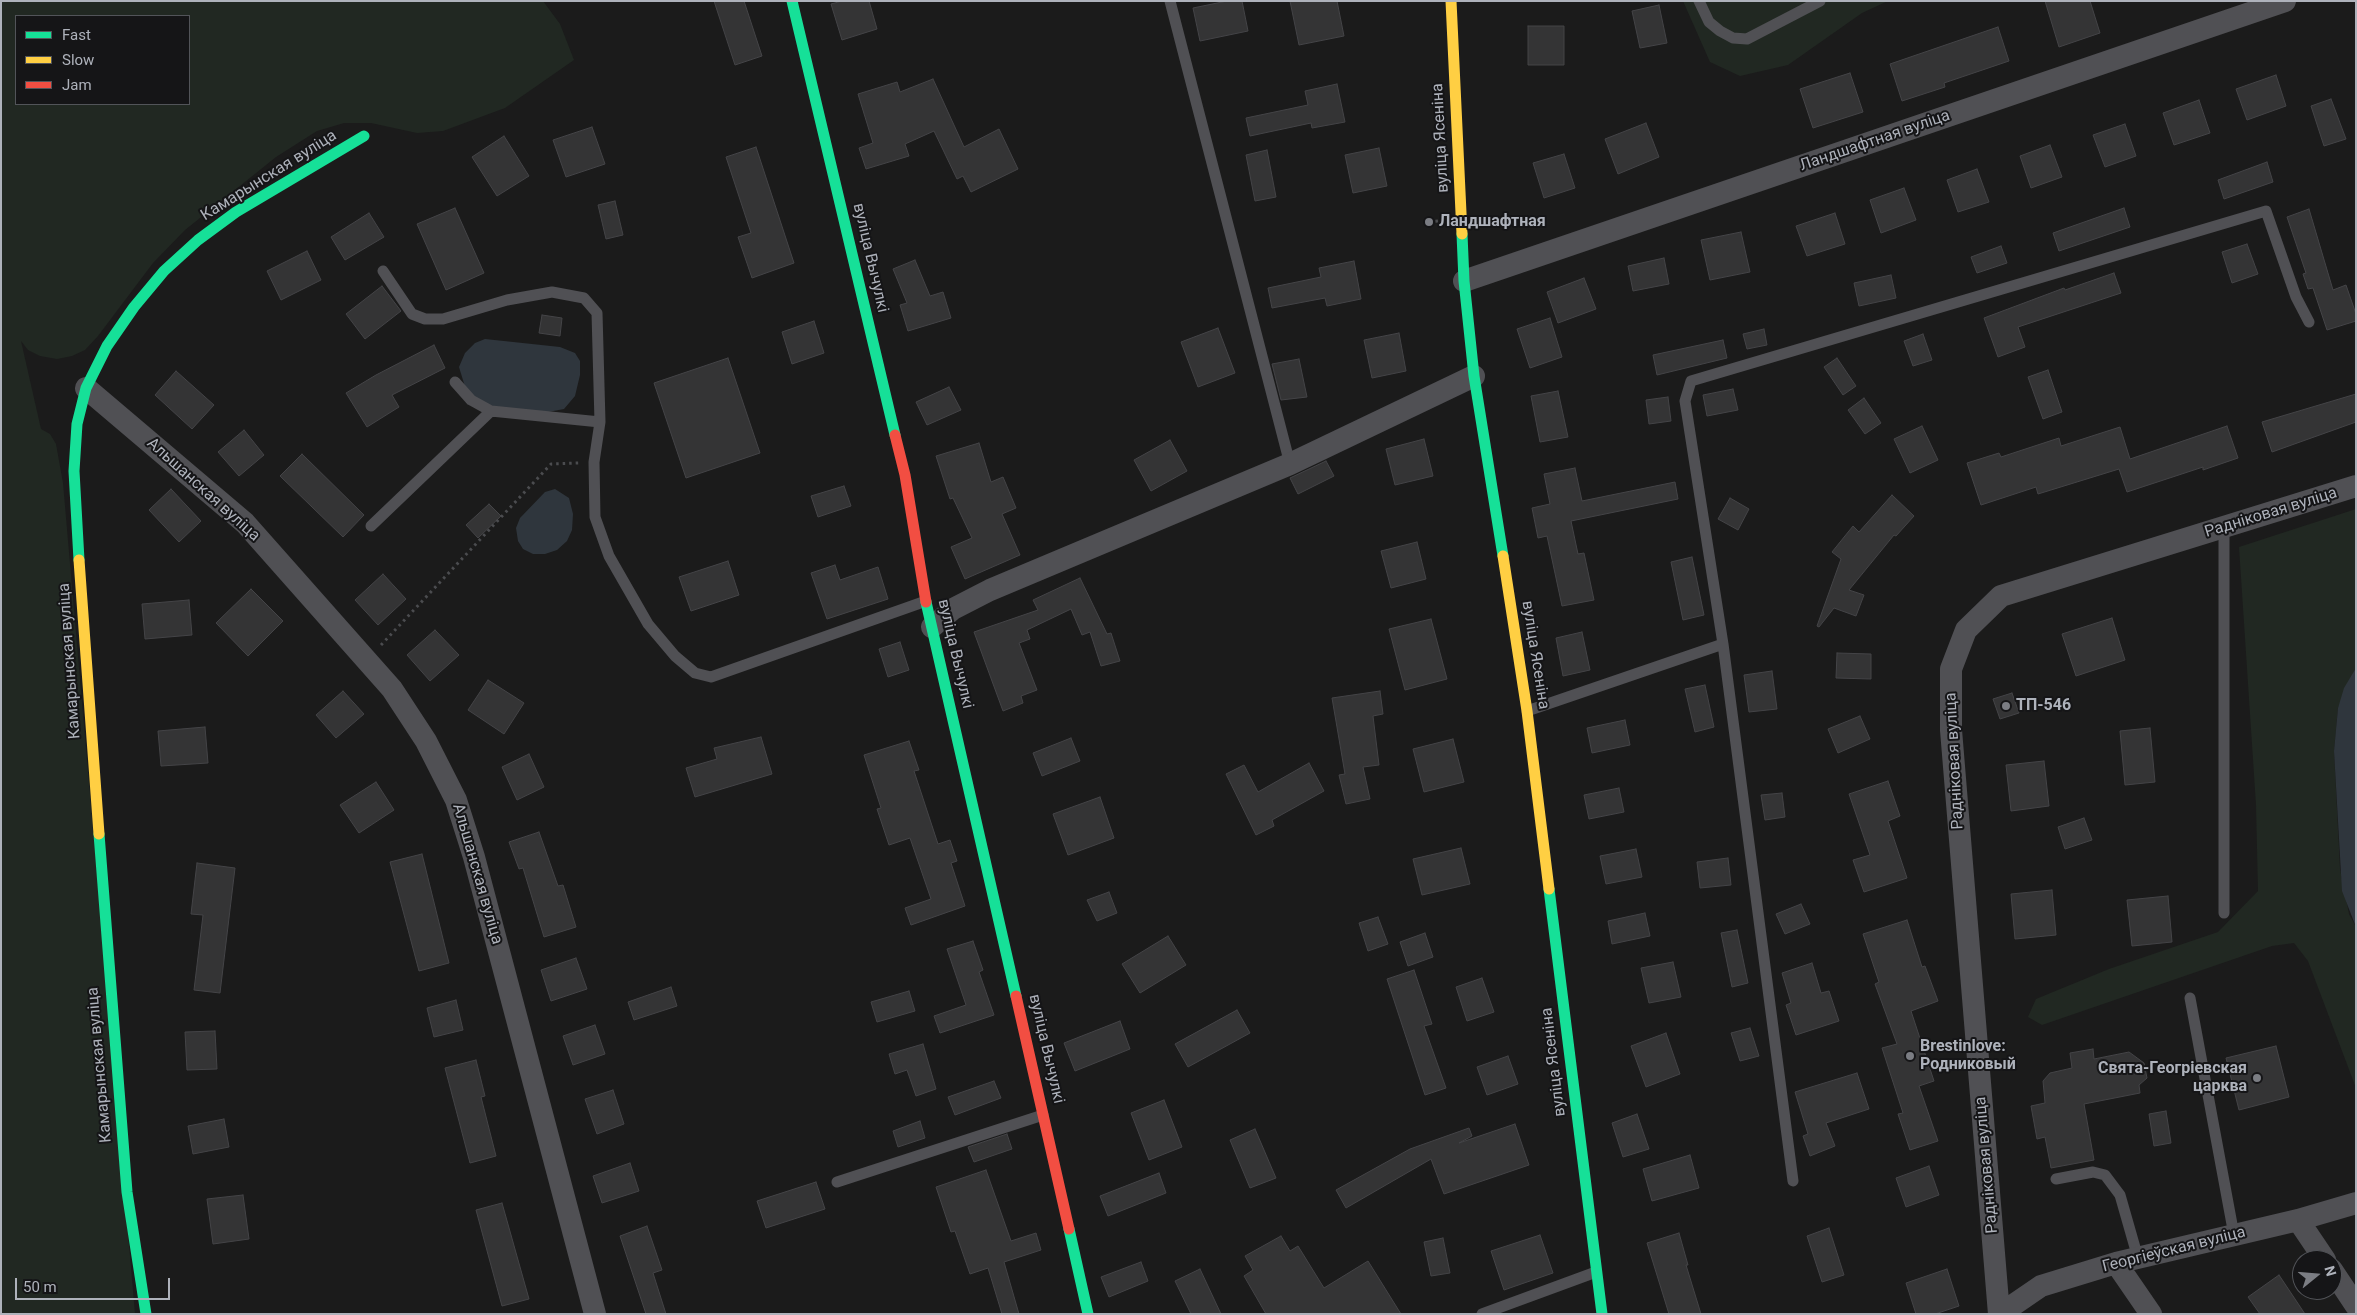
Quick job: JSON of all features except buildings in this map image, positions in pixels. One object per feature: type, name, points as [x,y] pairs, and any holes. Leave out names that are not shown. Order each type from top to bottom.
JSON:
[{"type":"street","name":"вуліца Вычулкі","points":[[792,1],[905,474],[926,601],[1088,1314]]},
{"type":"street","name":"вуліца Ясеніна","points":[[1451,1],[1464,281],[1474,376],[1527,711],[1602,1314]]},
{"type":"street","name":"Ландшафтная вуліца","points":[[1464,281],[2286,1]]},
{"type":"street","name":"Камарынская вуліца","points":[[146,1314],[127,1192],[119,1107],[84,638],[74,471],[77,424],[86,388],[107,346],[134,307],[164,271],[198,240],[236,212],[364,136]]},
{"type":"street","points":[[932,626],[953,609],[990,590],[1290,464],[1474,376]]},
{"type":"street","name":"Альшанская вуліца","points":[[86,388],[245,523],[392,689],[412,719],[456,800],[474,857],[595,1314]]},
{"type":"street","name":"Радніковая вуліца","points":[[1999,1314],[1951,730],[1951,669],[1966,630],[2001,596],[2356,486]]},
{"type":"street","name":"Георгіеўская вуліца","points":[[1999,1314],[2042,1286],[2116,1263],[2298,1220],[2356,1203]]},
{"type":"street","points":[[2298,1220],[2318,1250]]},
{"type":"street","points":[[2116,1263],[2151,1314]]},
{"type":"street","points":[[2342,1285],[2356,1306]]},
{"type":"lane","points":[[1170,1],[1290,464]]},
{"type":"lane","points":[[1699,1],[1708,22],[1733,38],[1746,39],[1820,1]]},
{"type":"lane","points":[[1793,1181],[1723,644],[1685,401],[1691,381],[2266,211],[2296,297],[2308,322]]},
{"type":"lane","points":[[383,270],[412,314],[425,319],[443,319],[506,300],[552,292],[584,298],[597,313],[600,422],[594,462],[595,517],[609,556],[648,624],[675,656],[695,673],[711,677],[926,601]]},
{"type":"lane","points":[[455,382],[471,400],[491,411],[600,422]]},
{"type":"lane","points":[[371,526],[491,411]]},
{"type":"lane","points":[[2224,528],[2224,913]]},
{"type":"lane","points":[[1527,711],[1723,644]]},
{"type":"lane","points":[[2190,998],[2234,1235]]},
{"type":"lane","points":[[837,1182],[1044,1115]]},
{"type":"lane","points":[[2056,1178],[2093,1172],[2105,1175],[2120,1195],[2138,1258]]},
{"type":"lane","points":[[1482,1314],[1596,1272]]},
{"type":"path","points":[[366,660],[551,464],[594,462]]},
{"type":"shaded area","points":[[1,1],[543,1],[560,24],[574,60],[505,108],[443,131],[417,133],[371,123],[344,123],[317,131],[276,157],[185,230],[153,263],[98,336],[85,350],[72,356],[57,359],[40,356],[28,350],[21,341],[41,429],[50,434],[56,444],[63,483],[135,1314],[1,1314]]},
{"type":"shaded area","points":[[1683,1],[1888,1],[1862,13],[1788,65],[1740,76],[1710,62]]},
{"type":"shaded area","points":[[485,339],[560,347],[575,353],[580,361],[580,375],[575,396],[564,409],[548,412],[495,407],[479,401],[466,390],[459,367],[465,353],[475,343]]},
{"type":"shaded area","points":[[555,489],[569,498],[573,514],[572,530],[567,541],[557,550],[545,554],[533,554],[523,549],[518,541],[516,528],[520,518],[545,492]]},
{"type":"shaded area","points":[[2356,509],[2356,668],[2338,708],[2334,751],[2340,869],[2349,914],[2356,927],[2356,1088],[2308,961],[2294,943],[2272,946],[2042,1025],[2028,1017],[2036,999],[2109,969],[2218,932],[2258,891],[2256,805],[2239,547]]},
{"type":"shaded area","points":[[2356,668],[2356,927],[2342,891],[2334,751],[2338,708],[2344,688]]},
{"type":"traffic: fast","points":[[792,1],[895,435]]},
{"type":"traffic: fast","points":[[79,560],[74,471],[77,424],[86,388],[107,346],[134,307],[164,271],[198,240],[236,212],[364,136]]},
{"type":"traffic: fast","points":[[1462,234],[1464,281],[1474,376],[1503,556]]},
{"type":"traffic: fast","points":[[926,602],[1016,996]]},
{"type":"traffic: fast","points":[[99,834],[127,1192],[146,1314]]},
{"type":"traffic: fast","points":[[1549,889],[1602,1314]]},
{"type":"traffic: fast","points":[[1069,1229],[1088,1314]]},
{"type":"traffic: slow","points":[[1451,1],[1462,234]]},
{"type":"traffic: slow","points":[[1503,556],[1527,711],[1549,889]]},
{"type":"traffic: slow","points":[[79,560],[99,834]]},
{"type":"traffic: jam","points":[[895,435],[905,475],[926,602]]},
{"type":"traffic: jam","points":[[1016,996],[1069,1229]]},
{"type":"place","name":"Ландшафтная","points":[[1429,222]]},
{"type":"place","name":"ТП-546","points":[[2006,706]]},
{"type":"place","name":"Brestinlove: Родниковый","points":[[1910,1056]]},
{"type":"place","name":"Свята-Геогріевская царква","points":[[2257,1078]]}]
